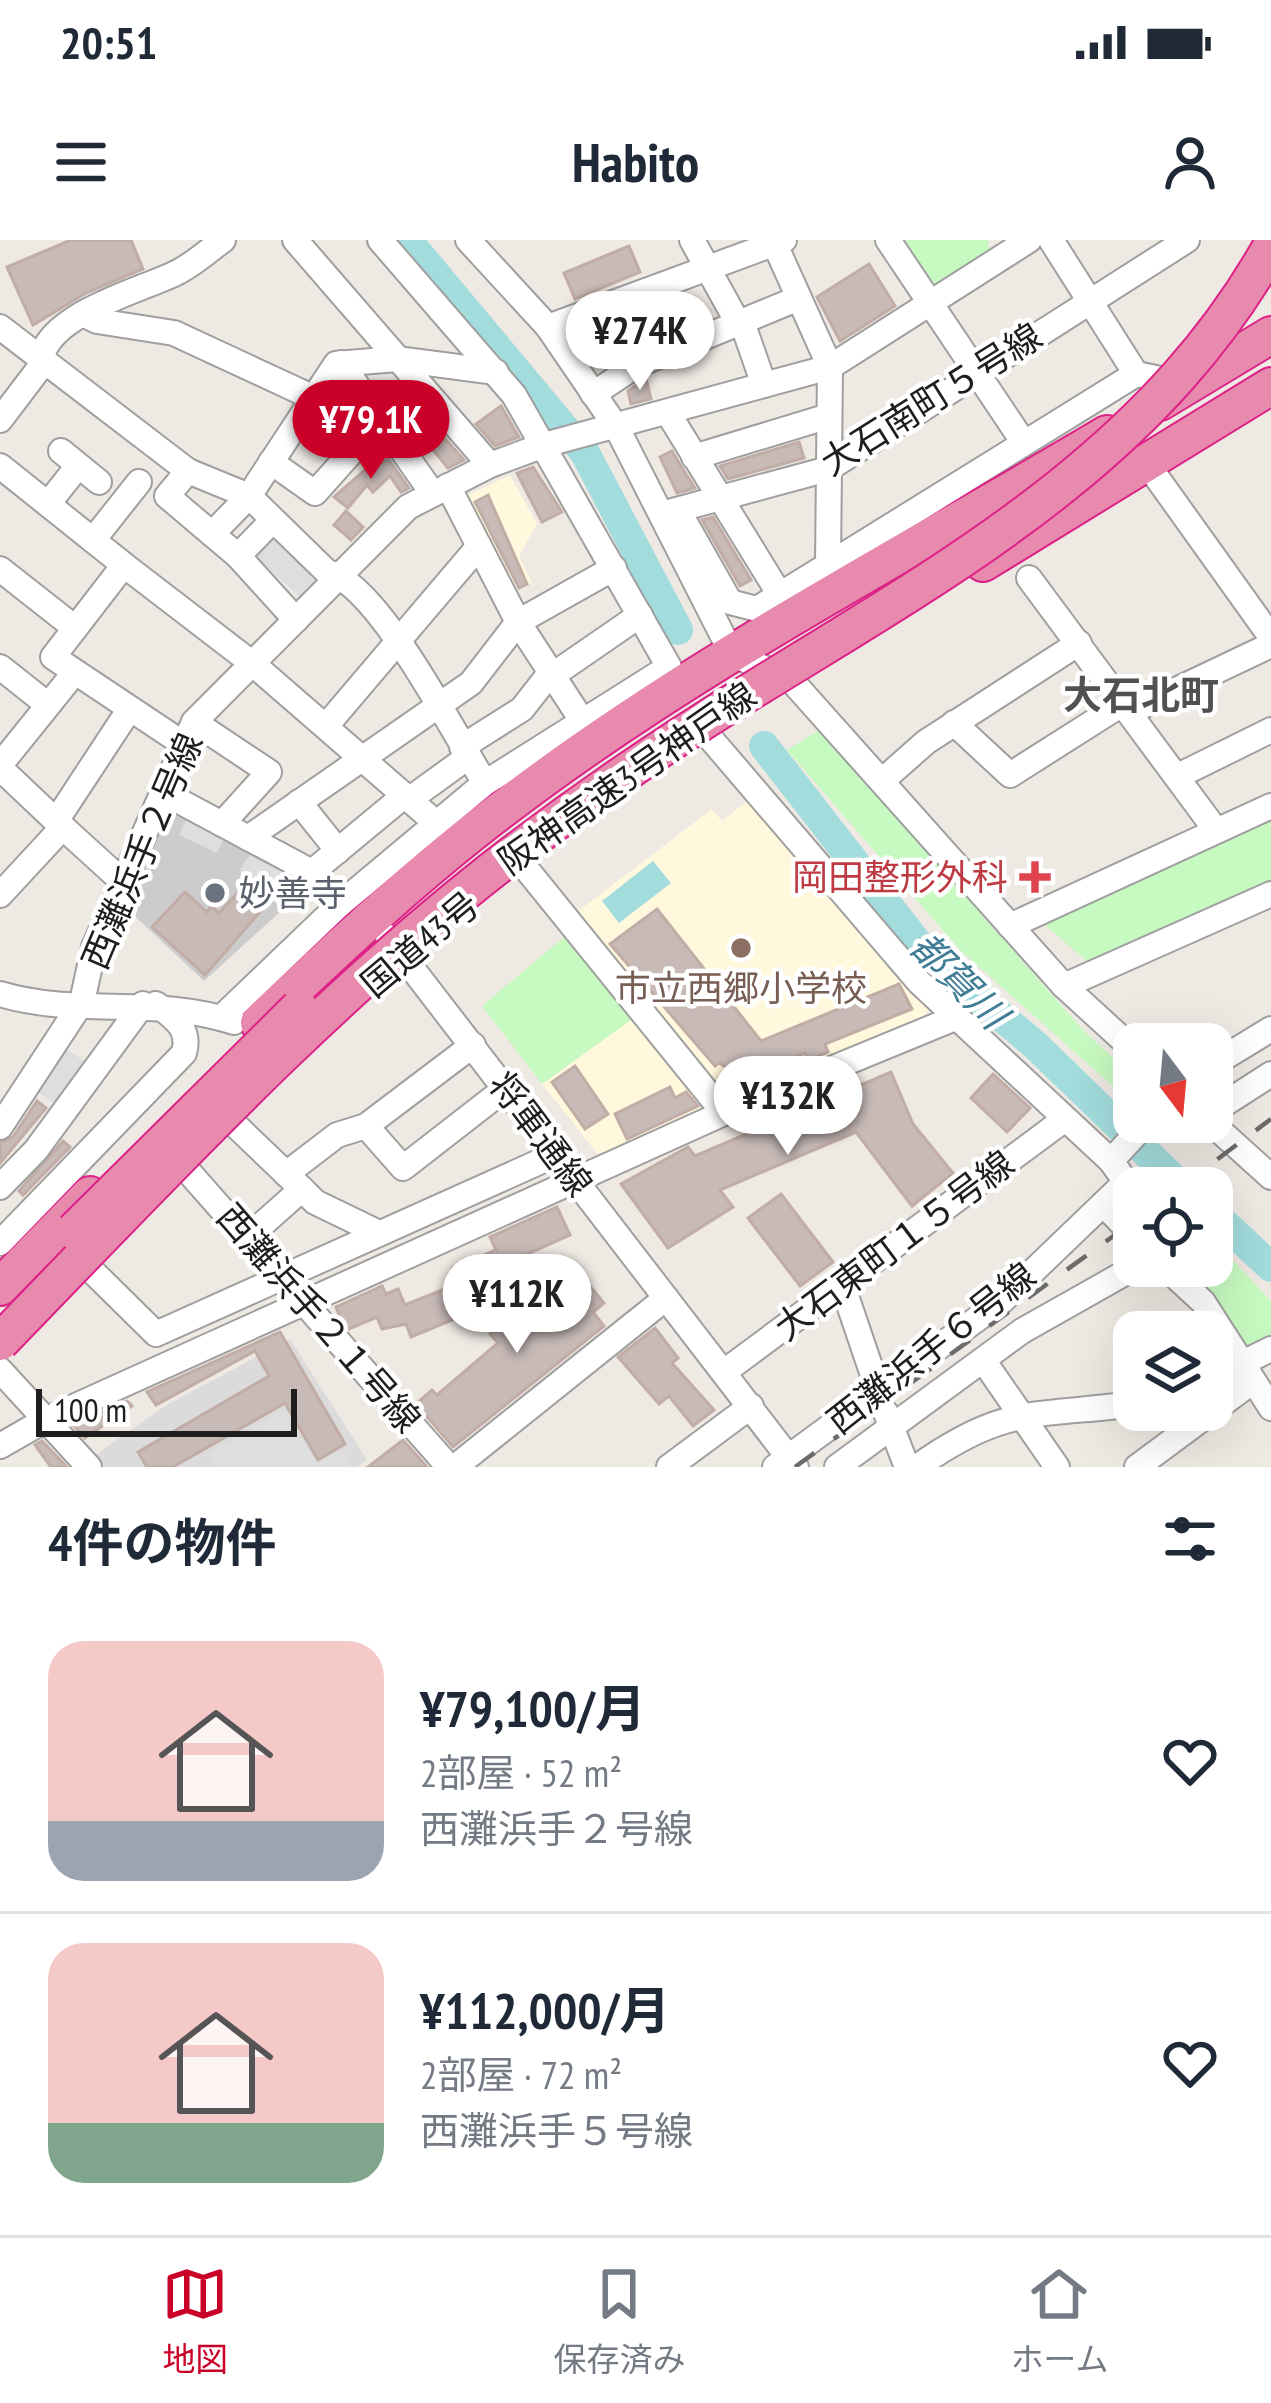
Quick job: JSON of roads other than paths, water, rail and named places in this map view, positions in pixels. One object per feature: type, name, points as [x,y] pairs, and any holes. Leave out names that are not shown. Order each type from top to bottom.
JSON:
[{"type":"highway","name":"阪神高速3号神戸線","points":[[0,1306],[244,1058],[396,921],[503,833],[670,716],[946,548],[1057,468],[1172,355],[1249,240]]},
{"type":"highway","name":"阪神高速3号神戸線","points":[[0,1342],[262,1076],[445,908],[598,793],[963,562],[1077,479],[1186,368],[1271,247]]},
{"type":"highway","name":"国道43号","points":[[0,1287],[237,1023],[354,912],[732,654],[1271,334]]},
{"type":"highway","name":"国道43号","points":[[0,1352],[403,952],[520,861],[705,732],[1271,386]]},
{"type":"street","points":[[0,420],[41,366],[40,355],[62,326],[181,271],[223,240]]},
{"type":"street","points":[[296,240],[490,465]]},
{"type":"street","points":[[354,912],[435,822],[484,783],[669,667],[549,444],[496,372],[380,240]]},
{"type":"street","points":[[469,240],[548,327],[593,394],[608,430],[730,602],[757,609],[1136,374],[1189,385]]},
{"type":"street","points":[[692,240],[740,322],[764,386]]},
{"type":"street","points":[[887,240],[1024,443]]},
{"type":"street","name":"西灘浜手２号線","points":[[0,1127],[82,1002],[94,946],[166,794],[188,733],[408,507],[490,465],[549,444],[830,367],[931,303],[995,250],[1029,240]]},
{"type":"street","points":[[1052,240],[1136,374]]},
{"type":"street","name":"大石南町５号線","points":[[668,513],[828,469],[1187,240]]},
{"type":"street","points":[[548,327],[778,242],[830,367],[827,565]]},
{"type":"street","points":[[593,394],[637,365],[799,298]]},
{"type":"street","points":[[83,314],[97,321],[175,333],[314,398]]},
{"type":"street","points":[[0,327],[188,471],[249,496],[327,572],[340,575],[376,610],[484,783]]},
{"type":"street","points":[[212,534],[249,496],[341,363],[397,359],[496,372]]},
{"type":"street","points":[[341,363],[479,546],[518,622],[581,719]]},
{"type":"street","points":[[668,413],[780,595]]},
{"type":"street","points":[[694,457],[829,416]]},
{"type":"street","points":[[271,462],[315,494],[380,419]]},
{"type":"street","points":[[954,724],[1010,775],[1129,706],[1271,641],[1144,461]]},
{"type":"street","points":[[0,466],[253,664],[435,822]]},
{"type":"street","points":[[48,504],[79,466]]},
{"type":"street","points":[[188,471],[167,496],[238,556],[296,620]]},
{"type":"street","points":[[93,540],[139,482]]},
{"type":"street","points":[[668,513],[732,654],[791,680],[1064,986],[1113,1031]]},
{"type":"street","points":[[238,556],[273,520]]},
{"type":"street","points":[[326,726],[479,546]]},
{"type":"street","points":[[124,565],[53,657],[129,710],[269,772],[223,824]]},
{"type":"street","points":[[0,568],[75,628]]},
{"type":"street","points":[[248,838],[471,683],[518,622],[614,568]]},
{"type":"street","points":[[1029,578],[1129,706],[1215,830]]},
{"type":"street","points":[[166,794],[312,872],[522,709],[552,673],[640,615]]},
{"type":"street","points":[[883,780],[954,724],[1079,643]]},
{"type":"street","points":[[0,667],[48,705]]},
{"type":"street","points":[[75,672],[0,766],[122,881]]},
{"type":"street","points":[[0,895],[60,824],[129,710]]},
{"type":"street","points":[[1178,776],[1271,730]]},
{"type":"street","points":[[705,732],[955,1018],[1118,1166]]},
{"type":"street","points":[[255,787],[295,805],[338,851]]},
{"type":"street","points":[[1010,926],[1271,806]]},
{"type":"street","points":[[520,861],[724,1113]]},
{"type":"street","name":"将軍通線","points":[[312,872],[403,952],[751,1406],[786,1464]]},
{"type":"street","points":[[1064,986],[1269,903]]},
{"type":"street","points":[[0,994],[24,1001],[149,1004],[237,1023]]},
{"type":"street","points":[[0,1187],[37,1150],[149,1004]]},
{"type":"street","points":[[0,1243],[184,1053],[188,1039],[182,1025],[149,1004]]},
{"type":"street","points":[[0,1445],[47,1419],[724,1113],[955,1018]]},
{"type":"street","points":[[1233,1052],[1271,1029]]},
{"type":"street","points":[[248,1237],[337,1135],[366,1126],[473,1045]]},
{"type":"street","points":[[1233,1098],[1271,1074]]},
{"type":"street","points":[[366,1126],[403,1168],[506,1088]]},
{"type":"street","name":"大石東町１５号線","points":[[724,1372],[1065,1119]]},
{"type":"street","points":[[232,1122],[315,1202],[380,1233]]},
{"type":"street","name":"西灘浜手６号線","points":[[786,1464],[1003,1300],[1102,1204],[1133,1143]]},
{"type":"street","points":[[1233,1143],[1271,1177]]},
{"type":"street","points":[[88,1267],[156,1334],[556,1154]]},
{"type":"street","name":"西灘浜手２１号線","points":[[187,1170],[452,1467]]},
{"type":"street","points":[[1102,1204],[1113,1215]]},
{"type":"street","points":[[837,1467],[983,1360],[1113,1281]]},
{"type":"street","points":[[842,1284],[907,1467]]},
{"type":"street","points":[[1186,1287],[1202,1302],[1271,1408]]},
{"type":"street","points":[[452,1467],[666,1298]]},
{"type":"street","points":[[1137,1467],[1271,1349]]},
{"type":"street","points":[[983,1360],[1057,1467]]},
{"type":"street","points":[[0,1370],[89,1467]]},
{"type":"street","points":[[1233,1375],[1248,1373]]},
{"type":"street","points":[[670,1467],[751,1406]]},
{"type":"street","points":[[932,1463],[967,1432],[1019,1413],[1113,1406]]},
{"type":"water","points":[[653,861],[671,883],[619,923],[602,901]]},
{"type":"waterway","name":"都賀川","points":[[407,240],[585,453],[678,630]]},
{"type":"waterway","name":"都賀川","points":[[764,746],[925,953],[1034,1044],[1161,1167]]},
{"type":"waterway","name":"都賀川","points":[[1233,1232],[1271,1267]]},
{"type":"railway","points":[[1207,1167],[1271,1119]]},
{"type":"railway","points":[[795,1467],[1113,1236]]},
{"type":"place","name":"岡田整形外科","points":[[1035,877]]},
{"type":"place","name":"妙善寺","points":[[215,893]]},
{"type":"place","name":"市立西郷小学校","points":[[741,948]]},
{"type":"district","name":"大石北町","points":[[1141,695]]}]
